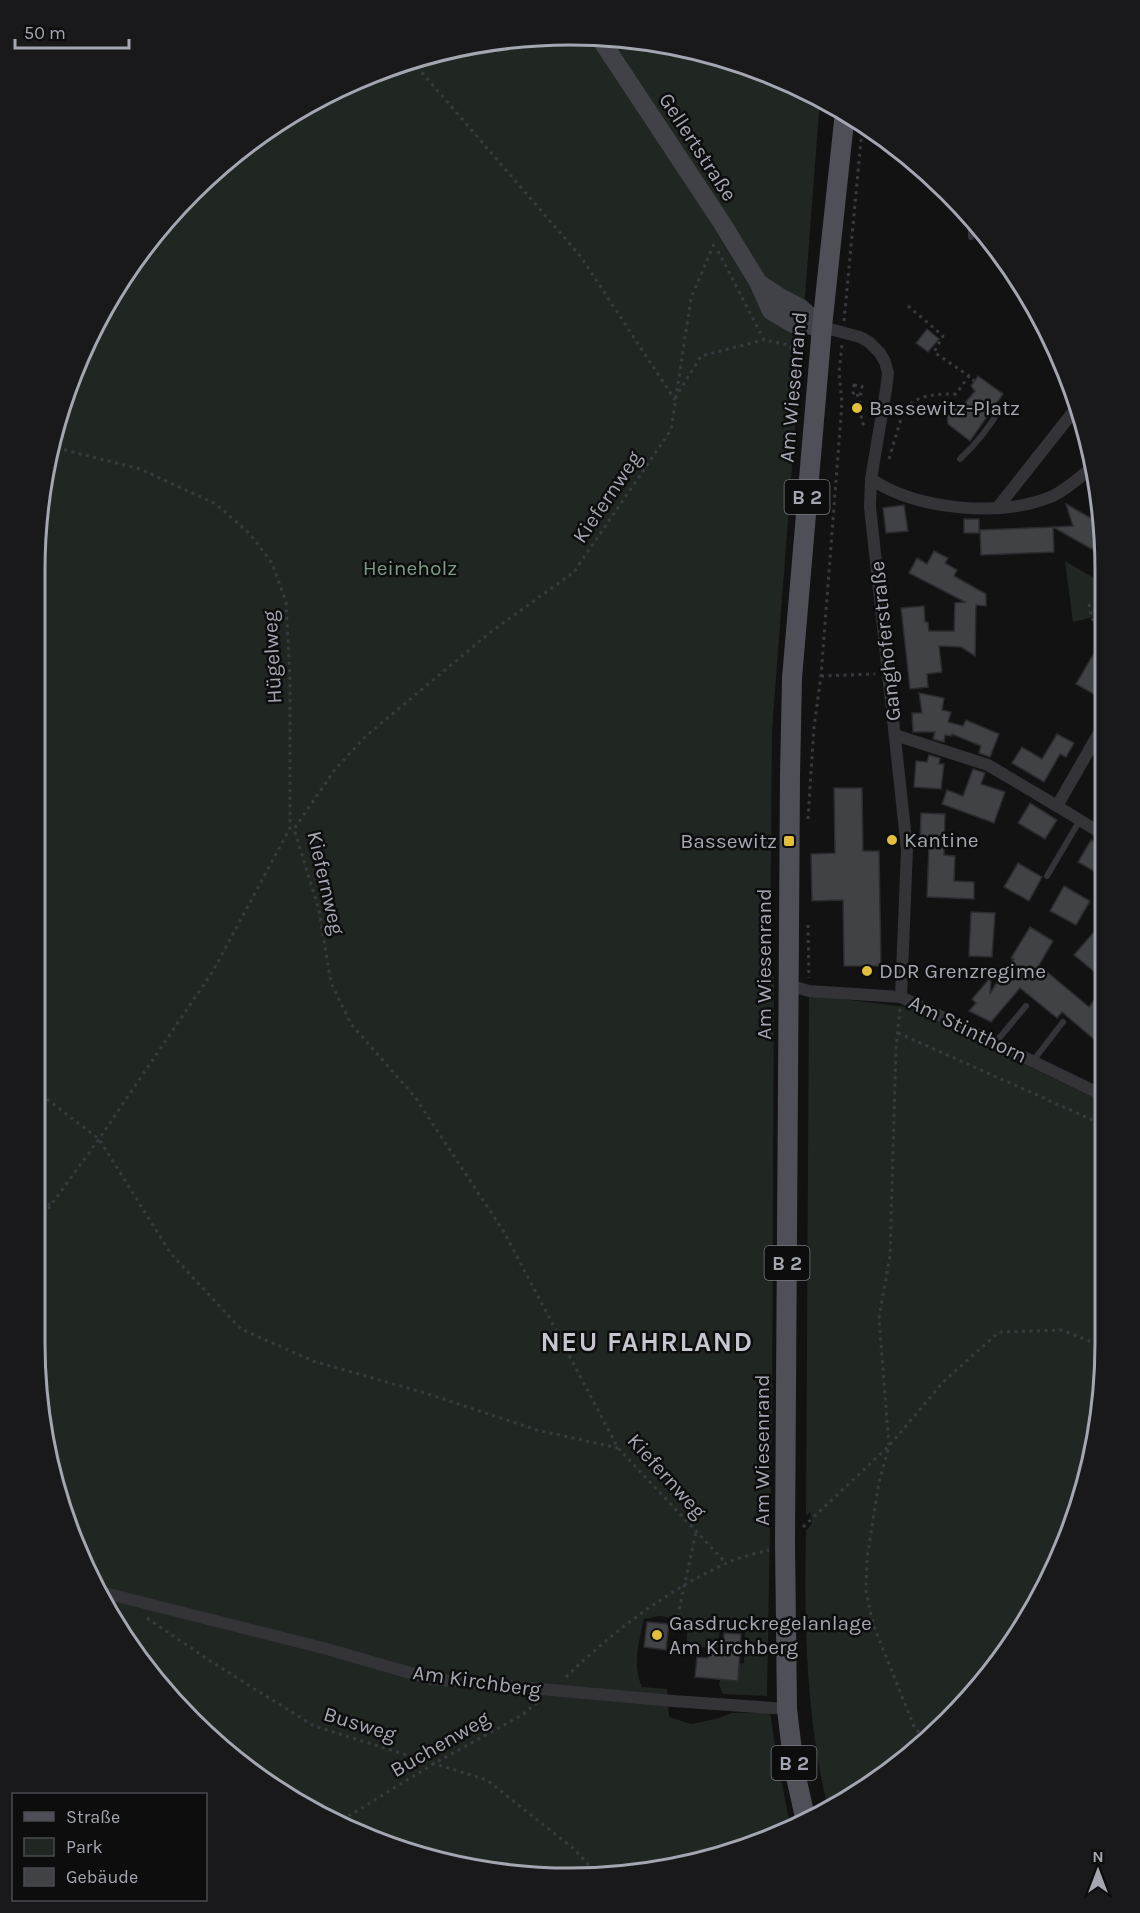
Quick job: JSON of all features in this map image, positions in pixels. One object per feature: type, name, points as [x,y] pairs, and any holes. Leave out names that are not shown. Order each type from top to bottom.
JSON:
[{"type":"main road","name":"Am Wiesenrand","points":[[804,1813],[794,1768],[787,1709],[785,1545],[792,678],[822,327],[843,122]]},
{"type":"street","name":"Gellertstraße","points":[[605,46],[758,282],[801,308],[822,327]]},
{"type":"street","name":"Ganghoferstraße","points":[[822,327],[860,338],[874,346],[885,362],[888,373],[871,479],[870,507],[907,849],[901,997]]},
{"type":"street","points":[[998,507],[1071,414]]},
{"type":"street","points":[[871,479],[887,489],[927,502],[957,507],[998,507],[1034,502],[1053,495],[1071,486],[1086,473]]},
{"type":"street","points":[[895,735],[988,765],[1095,829]]},
{"type":"street","points":[[1057,806],[1095,740]]},
{"type":"street","name":"Am Stinthorn","points":[[788,985],[809,991],[901,997],[1095,1092]]},
{"type":"street","name":"Am Kirchberg","points":[[109,1594],[327,1649],[431,1679],[787,1709]]},
{"type":"lane","points":[[971,231],[971,237]]},
{"type":"lane","points":[[960,459],[976,444],[1001,407]]},
{"type":"lane","points":[[1047,876],[1080,820]]},
{"type":"lane","points":[[995,1044],[1026,1006]]},
{"type":"lane","points":[[1034,1061],[1063,1022]]},
{"type":"path","points":[[418,68],[581,256],[675,400],[701,356],[764,339]]},
{"type":"path","points":[[808,822],[842,403],[839,372],[862,133]]},
{"type":"path","name":"Kiefernweg","points":[[714,244],[691,298],[670,430],[574,572],[492,631],[367,735],[336,768],[294,829],[319,910],[331,983],[351,1024],[415,1097],[504,1232],[618,1448],[726,1563]]},
{"type":"path","points":[[908,306],[943,336],[934,352],[974,381]]},
{"type":"path","points":[[871,479],[886,469],[903,412],[907,407],[913,401],[928,396],[956,394],[969,376]]},
{"type":"path","points":[[857,394],[862,408],[861,422],[866,428]]},
{"type":"path","name":"Hügelweg","points":[[60,449],[140,470],[216,504],[250,534],[272,563],[286,602],[290,680],[290,828],[213,971],[99,1139]]},
{"type":"path","points":[[1089,604],[1092,619],[1095,621]]},
{"type":"path","points":[[821,676],[888,673]]},
{"type":"path","points":[[808,916],[809,991]]},
{"type":"path","points":[[901,997],[890,1256],[879,1318],[889,1446],[877,1493],[867,1558],[866,1591],[873,1624],[915,1729],[921,1734]]},
{"type":"path","points":[[898,1033],[1095,1121]]},
{"type":"path","points":[[45,1098],[99,1139],[171,1254],[241,1329],[313,1361],[537,1430],[618,1448]]},
{"type":"path","points":[[45,1212],[99,1139]]},
{"type":"path","points":[[45,1206],[51,1203]]},
{"type":"path","points":[[785,1545],[889,1446],[943,1382],[999,1332],[1062,1330],[1095,1343]]},
{"type":"path","points":[[676,1624],[696,1531]]},
{"type":"path","name":"Buchenweg","points":[[346,1818],[435,1763],[522,1715],[637,1616],[726,1563],[785,1545]]},
{"type":"path","name":"Busweg","points":[[142,1615],[220,1668],[314,1726],[486,1780],[573,1849],[591,1867]]},
{"type":"green space","name":"Heineholz","points":[[570,45],[604,46],[672,55],[739,73],[771,85],[819,108],[772,730],[770,957],[774,980],[772,1413],[767,1696],[723,1694],[719,1685],[723,1666],[744,1663],[745,1632],[720,1629],[718,1648],[687,1647],[687,1620],[659,1616],[644,1619],[637,1662],[642,1687],[667,1689],[669,1717],[691,1724],[732,1713],[770,1712],[789,1820],[739,1840],[706,1850],[639,1864],[570,1868],[501,1864],[434,1850],[401,1840],[338,1814],[307,1798],[250,1760],[199,1714],[153,1663],[115,1606],[85,1544],[63,1479],[49,1412],[45,1343],[45,570],[49,501],[63,434],[73,401],[99,338],[133,278],[175,224],[224,175],[250,153],[308,115],[369,85],[434,63],[501,49]]},
{"type":"green space","points":[[1065,561],[1095,579],[1095,615],[1073,622]]},
{"type":"green space","points":[[809,995],[907,1007],[1095,1099],[1095,1343],[1091,1412],[1077,1479],[1055,1544],[1025,1606],[987,1663],[941,1714],[890,1760],[826,1801],[815,1737],[808,1669],[805,1600],[806,1531],[812,1523],[810,1512],[806,1516]]},
{"type":"building","points":[[927,329],[939,339],[928,352],[916,343]]},
{"type":"building","points":[[978,376],[1003,394],[970,441],[948,424],[947,414],[955,404],[964,404],[975,391],[971,386]]},
{"type":"building","points":[[1066,504],[1093,519],[1094,551],[1053,527],[1073,526]]},
{"type":"building","points":[[904,505],[908,531],[886,533],[883,508]]},
{"type":"building","points":[[964,519],[979,519],[979,533],[964,533]]},
{"type":"building","points":[[1053,527],[1054,552],[981,555],[980,530]]},
{"type":"building","points":[[934,551],[948,558],[945,563],[957,570],[954,576],[986,594],[986,606],[976,605],[975,656],[961,647],[939,646],[942,672],[927,674],[928,687],[910,689],[901,608],[924,606],[925,622],[928,622],[929,631],[954,631],[955,603],[965,602],[909,573],[917,558],[927,564]]},
{"type":"building","points":[[1095,651],[1095,695],[1076,684]]},
{"type":"building","points":[[919,693],[944,698],[942,710],[951,712],[948,722],[963,726],[966,720],[999,734],[990,757],[979,753],[981,746],[952,734],[952,736],[945,735],[944,742],[933,739],[935,732],[913,732],[912,713],[922,713]]},
{"type":"building","points":[[1057,734],[1074,743],[1066,757],[1060,754],[1044,782],[1012,763],[1022,747],[1042,759]]},
{"type":"building","points":[[929,755],[940,758],[939,764],[944,764],[941,789],[914,787],[916,761],[927,762]]},
{"type":"building","points":[[973,769],[985,773],[981,784],[1005,792],[994,823],[942,804],[947,790],[963,796]]},
{"type":"building","points":[[834,788],[862,788],[863,851],[879,851],[881,966],[844,966],[843,900],[812,901],[811,854],[835,853]]},
{"type":"building","points":[[1030,803],[1057,820],[1045,839],[1018,823]]},
{"type":"building","points":[[921,813],[945,814],[944,855],[955,856],[954,881],[974,882],[974,899],[927,897],[929,844],[920,843]]},
{"type":"building","points":[[1091,840],[1095,842],[1095,872],[1078,862]]},
{"type":"building","points":[[1018,863],[1042,877],[1029,901],[1004,887]]},
{"type":"building","points":[[1064,886],[1090,901],[1076,925],[1050,911]]},
{"type":"building","points":[[971,912],[995,913],[992,957],[969,956]]},
{"type":"building","points":[[1030,927],[1053,941],[1039,965],[1089,1007],[1095,1001],[1095,1040],[1062,1012],[1057,1018],[1020,988],[991,1022],[969,1011],[976,1003],[972,999],[991,977],[990,994],[1004,970],[1014,959],[1011,958]]},
{"type":"building","points":[[1093,933],[1095,935],[1095,972],[1074,955]]},
{"type":"building","name":"Gasdruckregelanlage Am Kirchberg","points":[[647,1622],[669,1624],[666,1650],[644,1647]]},
{"type":"building","points":[[724,1633],[741,1634],[738,1681],[695,1677],[697,1657],[707,1658],[708,1653],[723,1655]]},
{"type":"place","name":"Bassewitz-Platz","points":[[857,408]]},
{"type":"place","name":"Kantine","points":[[892,840]]},
{"type":"place","name":"Bassewitz","points":[[789,841]]},
{"type":"place","name":"DDR Grenzregime","points":[[867,971]]},
{"type":"place","name":"Gasdruckregelanlage Am Kirchberg","points":[[657,1635]]},
{"type":"district","name":"NEU FAHRLAND","points":[[647,1342]]}]
